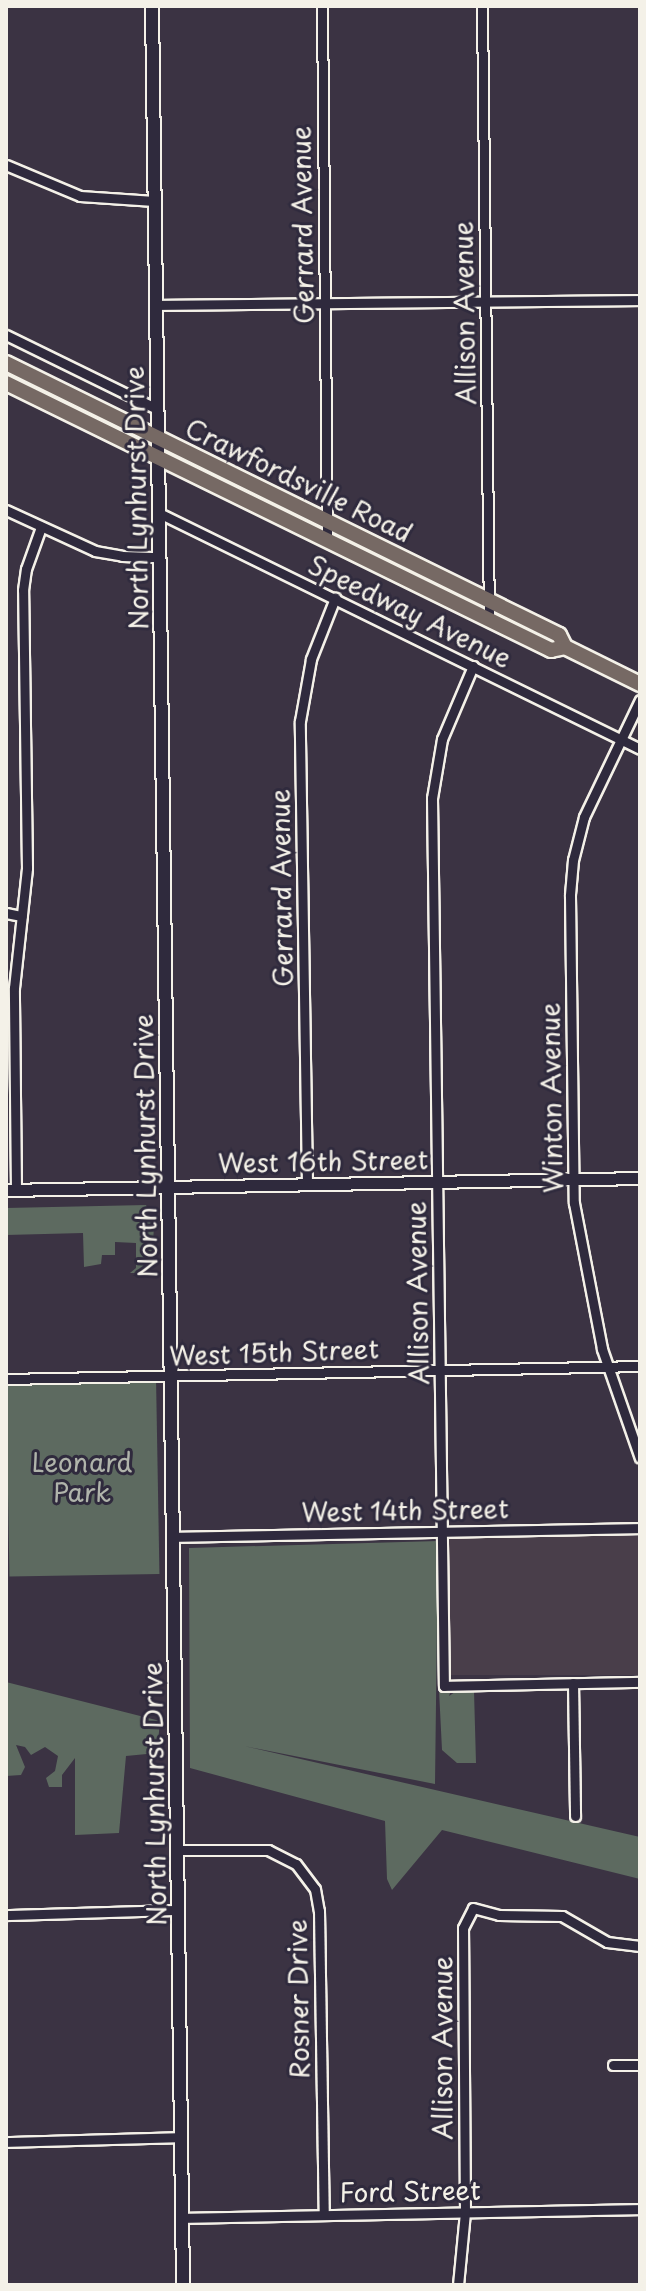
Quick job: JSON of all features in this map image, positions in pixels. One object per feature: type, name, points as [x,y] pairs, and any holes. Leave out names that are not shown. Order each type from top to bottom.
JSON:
[{"type":"main road","name":"North Lynhurst Drive","points":[[152,6],[183,2285]]},
{"type":"main road","name":"Crawfordsville Road","points":[[6,363],[559,635],[565,647],[640,684]]},
{"type":"main road","name":"Crawfordsville Road","points":[[6,383],[551,650],[565,647]]},
{"type":"street","name":"Gerrard Avenue","points":[[322,6],[327,540]]},
{"type":"street","name":"Allison Avenue","points":[[482,6],[489,619]]},
{"type":"street","points":[[6,165],[80,196],[154,201]]},
{"type":"street","points":[[156,305],[640,300]]},
{"type":"street","name":"Crawfordsville Road","points":[[6,335],[157,409]]},
{"type":"street","points":[[6,510],[95,551],[122,556],[159,557]]},
{"type":"street","name":"Speedway Avenue","points":[[159,513],[640,749]]},
{"type":"street","points":[[11,1190],[10,1044],[27,868],[23,590],[26,569],[41,527]]},
{"type":"street","name":"Gerrard Avenue","points":[[307,1184],[300,721],[311,659],[335,598]]},
{"type":"street","name":"Allison Avenue","points":[[473,666],[442,739],[433,788],[444,1686],[573,1683]]},
{"type":"street","name":"Winton Avenue","points":[[640,700],[587,808],[572,873],[575,1208],[609,1366],[640,1458]]},
{"type":"street","points":[[6,913],[22,916]]},
{"type":"street","name":"West 16th Street","points":[[11,1190],[640,1178]]},
{"type":"street","name":"West 15th Street","points":[[6,1379],[640,1366]]},
{"type":"street","name":"West 14th Street","points":[[172,1537],[640,1528]]},
{"type":"street","points":[[575,1816],[573,1683],[640,1682]]},
{"type":"street","name":"Rosner Drive","points":[[177,1850],[268,1850],[296,1864],[315,1889],[319,1911],[324,2215]]},
{"type":"street","name":"Allison Avenue","points":[[458,2285],[465,2212],[463,1928],[473,1908],[499,1915],[556,1914],[575,1921],[607,1942],[640,1946]]},
{"type":"street","points":[[6,1915],[178,1910]]},
{"type":"street","points":[[613,2065],[640,2065]]},
{"type":"street","points":[[6,2142],[181,2137]]},
{"type":"street","name":"Ford Street","points":[[182,2218],[640,2209]]},
{"type":"shaded area","points":[[446,1536],[640,1536],[640,1675],[446,1675]]},
{"type":"green space","points":[[146,1205],[154,1223],[152,1273],[130,1273],[136,1268],[136,1243],[115,1242],[115,1255],[102,1255],[101,1264],[84,1267],[83,1233],[6,1235],[6,1208]]},
{"type":"green space","name":"Leonard Park","points":[[156,1377],[159,1574],[9,1577],[6,1380]]},
{"type":"green space","points":[[438,1541],[435,1784],[244,1746],[640,1837],[640,1879],[442,1830],[392,1890],[387,1879],[385,1821],[190,1768],[189,1548]]},
{"type":"green space","points":[[6,1682],[160,1721],[157,1753],[126,1756],[119,1833],[75,1835],[75,1758],[62,1775],[62,1787],[49,1787],[46,1778],[55,1771],[58,1756],[45,1747],[31,1755],[25,1747],[16,1745],[25,1767],[21,1775],[6,1776]]},
{"type":"green space","points":[[439,1690],[451,1690],[449,1696],[455,1692],[474,1691],[476,1763],[457,1763],[442,1750]]}]
